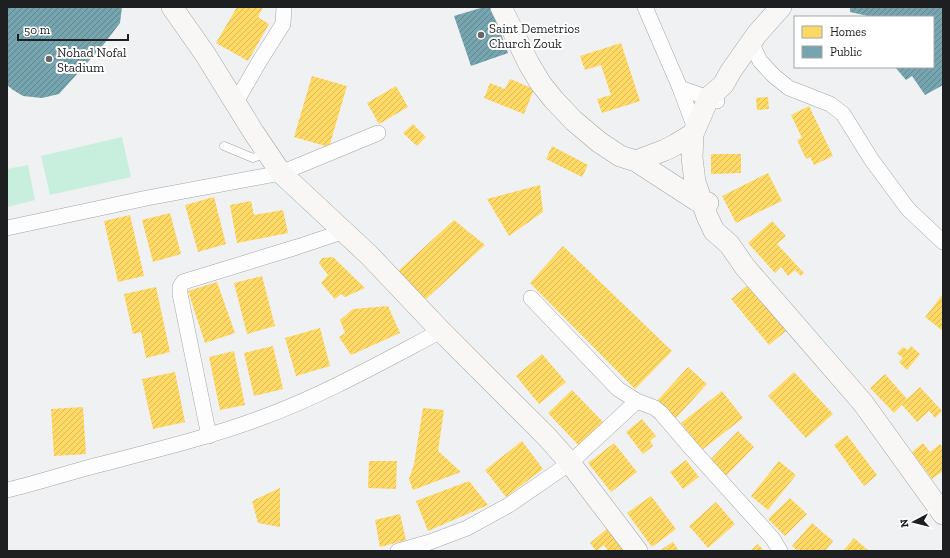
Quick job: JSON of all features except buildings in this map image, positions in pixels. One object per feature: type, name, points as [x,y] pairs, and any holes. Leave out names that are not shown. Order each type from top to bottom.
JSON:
[{"type":"main road","points":[[172,7],[236,102],[281,173],[345,231],[547,437],[570,463],[637,551]]},
{"type":"main road","points":[[501,7],[540,84],[574,121],[600,142],[628,158],[653,155],[675,145],[694,131],[751,42],[781,7]]},
{"type":"main road","points":[[717,95],[706,134],[704,158],[714,231],[729,244],[745,267],[863,403],[943,514]]},
{"type":"main road","points":[[694,131],[692,158],[695,182],[711,209]]},
{"type":"main road","points":[[628,158],[630,167],[695,212],[711,209]]},
{"type":"street","points":[[236,102],[283,24],[284,7]]},
{"type":"street","points":[[645,7],[680,88],[694,131]]},
{"type":"street","points":[[751,42],[760,61],[774,76],[789,88],[830,104],[843,114],[871,158],[908,209],[943,242]]},
{"type":"street","points":[[680,88],[717,95]]},
{"type":"street","points":[[7,228],[147,198],[281,173],[378,133]]},
{"type":"street","points":[[209,436],[180,294],[182,282],[345,231]]},
{"type":"street","points":[[531,298],[618,389],[637,401],[655,408],[661,413],[773,539],[780,551]]},
{"type":"street","points":[[7,490],[209,436],[258,419],[298,403],[367,370],[442,331]]},
{"type":"street","points":[[398,551],[430,542],[467,528],[510,505],[570,463],[637,401]]},
{"type":"lane","points":[[224,146],[253,158],[267,152]]},
{"type":"green space","points":[[122,137],[131,177],[50,195],[41,156]]},
{"type":"green space","points":[[28,165],[35,200],[7,207],[7,169]]},
{"type":"place","name":"Saint Demetrios Church Zouk","points":[[481,35]]},
{"type":"place","name":"Nohad Nofal Stadium","points":[[49,59]]}]
